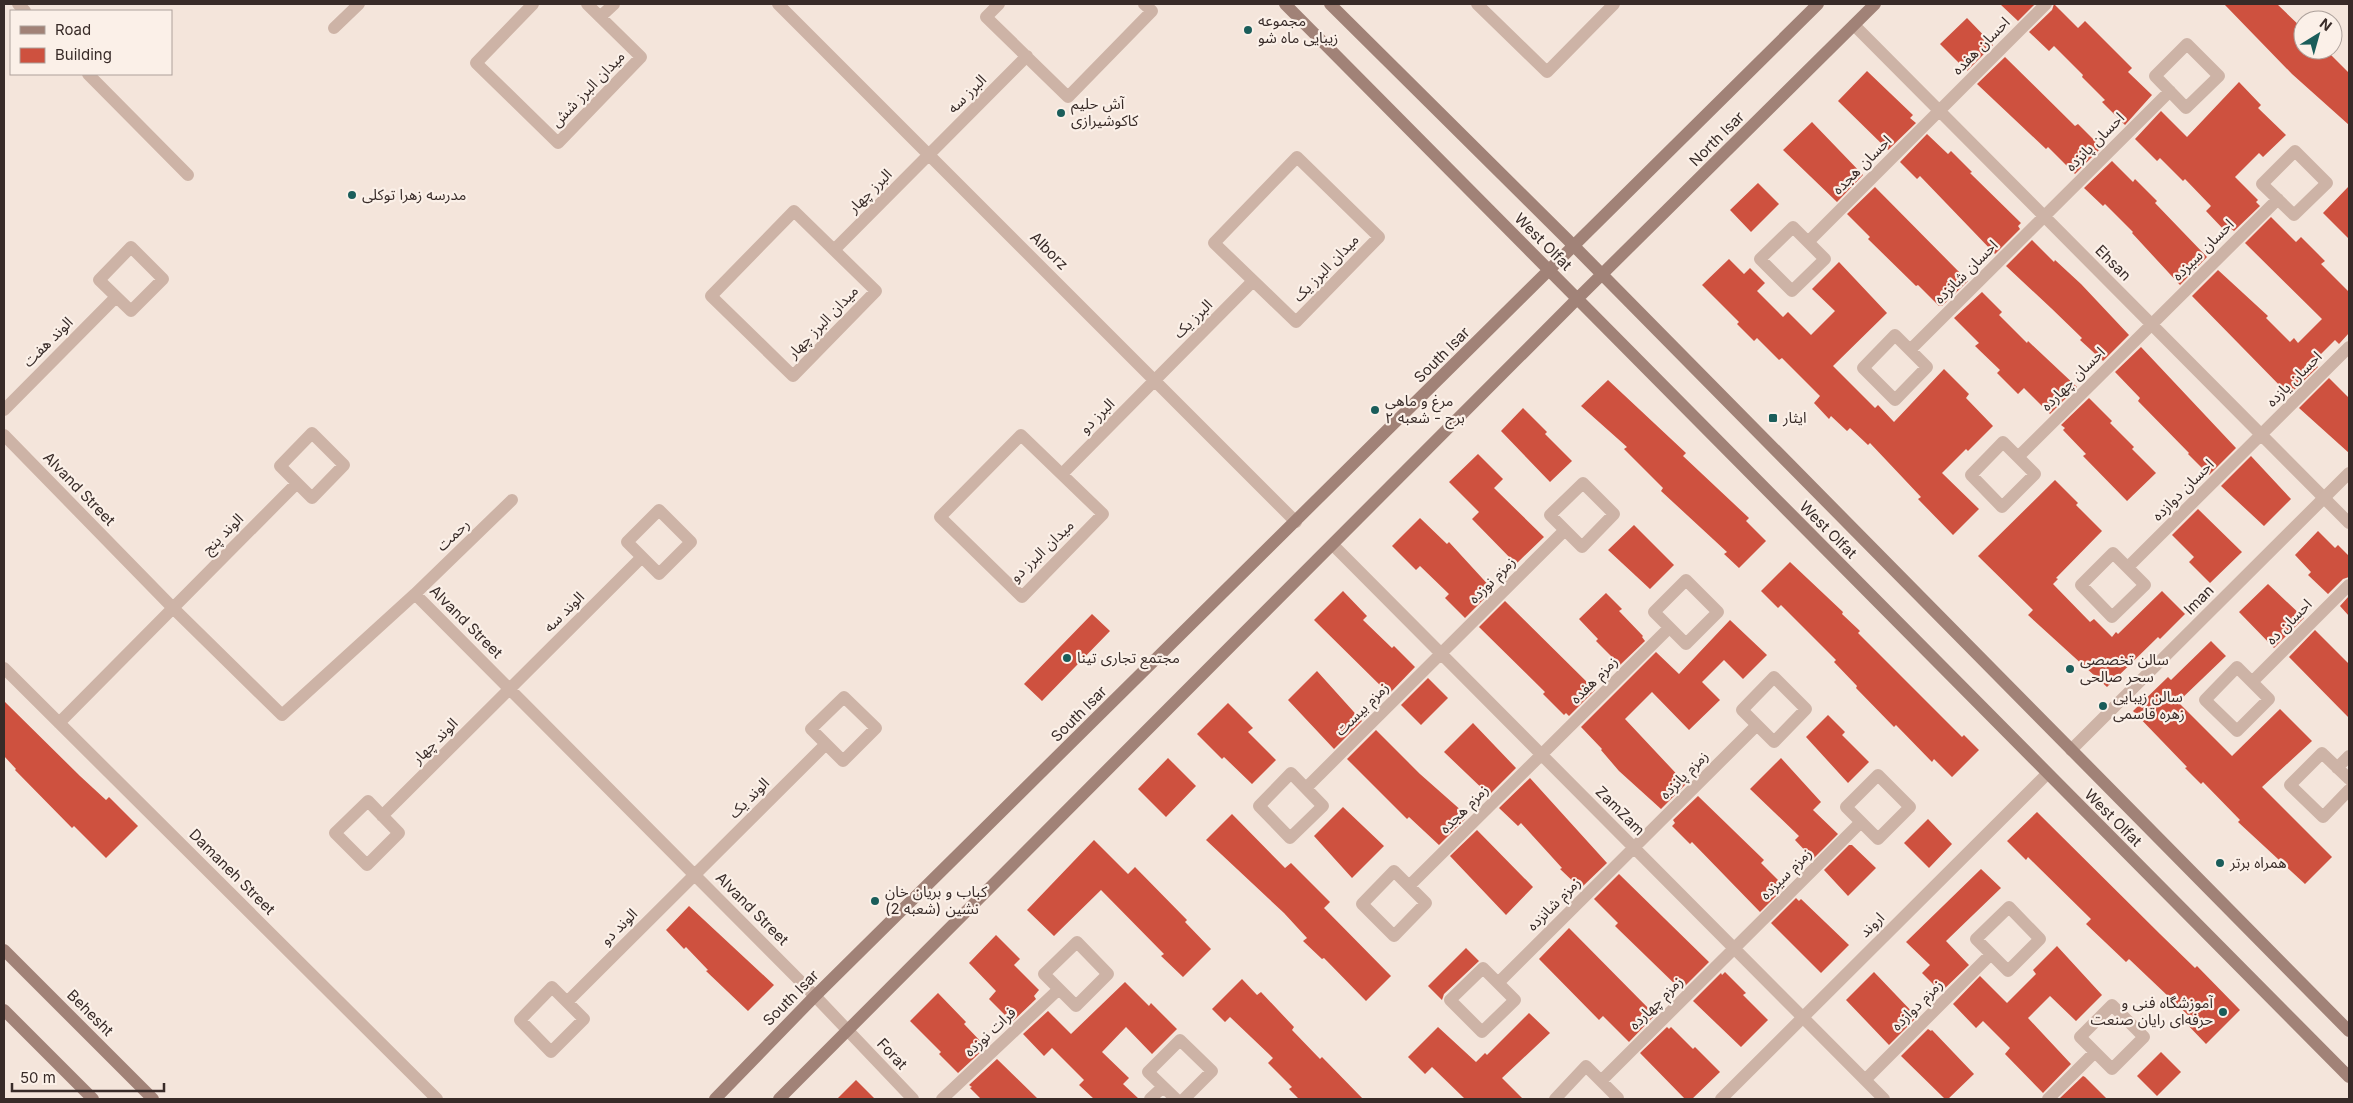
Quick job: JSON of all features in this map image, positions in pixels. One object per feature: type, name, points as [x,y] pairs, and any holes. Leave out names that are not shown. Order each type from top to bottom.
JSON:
[{"type":"main road","name":"West Olfat","points":[[1285,4],[2349,1077]]},
{"type":"main road","name":"West Olfat","points":[[1330,4],[1573,245],[2349,1031]]},
{"type":"main road","name":"North Isar","points":[[1573,245],[1818,4]]},
{"type":"main road","points":[[1854,25],[1875,4]]},
{"type":"main road","name":"North Isar","points":[[1602,276],[1854,25]]},
{"type":"main road","name":"South Isar","points":[[715,1099],[815,996],[1296,522],[1573,245]]},
{"type":"main road","points":[[779,1099],[1602,276]]},
{"type":"main road","name":"Behesht","points":[[4,950],[153,1099]]},
{"type":"main road","points":[[4,1010],[93,1099]]},
{"type":"street","points":[[334,28],[359,4]]},
{"type":"street","name":"میدان البرز شش","points":[[533,4],[476,63],[558,143],[641,57],[586,4]]},
{"type":"street","points":[[600,17],[614,4]]},
{"type":"street","name":"Alborz","points":[[778,4],[1296,522]]},
{"type":"street","points":[[999,4],[986,17],[1068,96],[1152,11],[1144,4]]},
{"type":"street","points":[[1477,4],[1547,72],[1614,4]]},
{"type":"street","name":"احسان هفده","points":[[1939,111],[2046,4]]},
{"type":"street","name":"Ehsan","points":[[1854,25],[2349,523]]},
{"type":"street","points":[[2187,44],[2219,76],[2186,108],[2170,91],[2155,76],[2187,44]]},
{"type":"street","name":"البرز سه","points":[[929,155],[1027,56]]},
{"type":"street","points":[[89,75],[188,175]]},
{"type":"street","name":"احسان پانزده","points":[[2044,216],[2170,91]]},
{"type":"street","name":"احسان هجده","points":[[1808,242],[1939,111]]},
{"type":"street","points":[[2295,151],[2326,183],[2294,216],[2278,199],[2262,184],[2295,151]]},
{"type":"street","name":"البرز چهار","points":[[834,250],[929,155]]},
{"type":"street","name":"میدان البرز یک","points":[[1297,157],[1379,237],[1296,322],[1253,281],[1214,242],[1297,157]]},
{"type":"street","name":"احسان سیزده","points":[[2151,324],[2278,199]]},
{"type":"street","name":"میدان البرز چهار","points":[[794,211],[834,250],[876,291],[793,376],[711,296],[794,211]]},
{"type":"street","name":"احسان شانزده","points":[[1910,350],[2044,216]]},
{"type":"street","points":[[1793,227],[1808,242],[1825,259],[1792,291],[1760,259],[1793,227]]},
{"type":"street","points":[[131,247],[163,279],[131,311],[116,297],[99,280],[131,247]]},
{"type":"street","name":"البرز یک","points":[[1155,380],[1253,281]]},
{"type":"street","name":"الوند هفت","points":[[4,410],[116,297]]},
{"type":"street","name":"احسان چهارده","points":[[2018,457],[2151,324]]},
{"type":"street","points":[[1895,335],[1910,350],[1927,367],[1894,400],[1863,368],[1895,335]]},
{"type":"street","name":"احسان یازده","points":[[2261,434],[2349,347]]},
{"type":"street","name":"البرز دو","points":[[1062,474],[1155,380]]},
{"type":"street","points":[[312,433],[344,465],[312,498],[297,483],[280,466],[312,433]]},
{"type":"street","name":"میدان البرز دو","points":[[1021,434],[1062,474],[1103,514],[1022,597],[940,517],[1021,434]]},
{"type":"street","name":"احسان دوازده","points":[[2128,568],[2261,434]]},
{"type":"street","name":"Alvand Street","points":[[4,435],[173,608],[282,715],[415,594],[848,1031]]},
{"type":"street","points":[[2003,442],[2018,457],[2035,474],[2002,507],[1971,475],[2003,442]]},
{"type":"street","name":"Iman","points":[[2071,750],[2349,473]]},
{"type":"street","name":"الوند پنج","points":[[173,608],[297,483]]},
{"type":"street","points":[[1583,483],[1614,514],[1582,547],[1565,530],[1550,515],[1583,483]]},
{"type":"street","name":"رحمت","points":[[415,594],[512,500]]},
{"type":"street","points":[[659,510],[691,542],[659,574],[642,557],[627,542],[659,510]]},
{"type":"street","name":"زمزم نوزده","points":[[1441,654],[1565,530]]},
{"type":"street","name":"ZamZam","points":[[1333,545],[1884,1099]]},
{"type":"street","points":[[2113,553],[2128,568],[2145,584],[2112,617],[2081,585],[2113,553]]},
{"type":"street","name":"الوند سه","points":[[510,689],[642,557]]},
{"type":"street","points":[[1686,580],[1718,612],[1686,644],[1669,628],[1654,612],[1686,580]]},
{"type":"street","name":"احسان ده","points":[[2252,682],[2349,585]]},
{"type":"street","points":[[59,723],[173,608]]},
{"type":"street","name":"زمزم هفده","points":[[1541,755],[1669,628]]},
{"type":"street","name":"زمزم بیست","points":[[1306,788],[1441,654]]},
{"type":"street","points":[[2237,667],[2252,682],[2269,699],[2237,731],[2205,700],[2237,667]]},
{"type":"street","name":"Damaneh Street","points":[[4,668],[437,1099]]},
{"type":"street","points":[[1774,677],[1806,709],[1774,742],[1757,725],[1742,710],[1774,677]]},
{"type":"street","name":"الوند چهار","points":[[382,816],[510,689]]},
{"type":"street","points":[[844,697],[876,728],[843,761],[826,744],[811,729],[844,697]]},
{"type":"street","name":"زمزم پانزده","points":[[1634,848],[1757,725]]},
{"type":"street","name":"الوند یک","points":[[695,875],[826,744]]},
{"type":"street","points":[[2349,779],[2322,753],[2290,785],[2322,817],[2349,790]]},
{"type":"street","name":"زمزم هجده","points":[[1409,886],[1541,755]]},
{"type":"street","points":[[2338,768],[2349,756]]},
{"type":"street","points":[[1291,773],[1306,788],[1323,806],[1290,838],[1258,806],[1291,773]]},
{"type":"street","name":"اروند","points":[[1721,1099],[2047,774]]},
{"type":"street","points":[[1878,775],[1910,807],[1878,839],[1861,822],[1846,807],[1878,775]]},
{"type":"street","points":[[368,801],[382,816],[400,833],[367,865],[335,833],[368,801]]},
{"type":"street","name":"زمزم سیزده","points":[[1734,948],[1861,822]]},
{"type":"street","name":"زمزم شانزده","points":[[1498,983],[1634,848]]},
{"type":"street","points":[[1394,871],[1409,886],[1426,903],[1394,936],[1362,904],[1394,871]]},
{"type":"street","name":"الوند دو","points":[[567,1002],[695,875]]},
{"type":"street","points":[[2009,907],[2040,939],[2008,971],[1991,954],[1976,939],[2009,907]]},
{"type":"street","points":[[1077,942],[1108,974],[1076,1006],[1059,989],[1044,974],[1077,942]]},
{"type":"street","name":"زمزم چهارده","points":[[1601,1081],[1734,948]]},
{"type":"street","name":"زمزم دوازده","points":[[1865,1080],[1991,954]]},
{"type":"street","points":[[1483,968],[1498,983],[1515,1000],[1482,1032],[1450,1000],[1483,968]]},
{"type":"street","points":[[552,987],[567,1002],[584,1019],[551,1052],[520,1020],[552,987]]},
{"type":"street","name":"فرات نوزده","points":[[942,1099],[1059,989]]},
{"type":"street","points":[[2112,1005],[2144,1036],[2112,1069],[2095,1052],[2080,1037],[2112,1005]]},
{"type":"street","name":"Forat","points":[[848,1031],[913,1099]]},
{"type":"street","points":[[1176,1099],[1148,1072],[1180,1040],[1212,1071],[1184,1099]]},
{"type":"street","points":[[2048,1099],[2095,1052]]},
{"type":"street","points":[[1555,1099],[1586,1066],[1617,1099]]},
{"type":"street","points":[[1150,1099],[1163,1087]]},
{"type":"building","points":[[2000,4],[2035,4],[2018,21]]},
{"type":"building","points":[[2054,4],[2078,28],[2085,21],[2132,68],[2128,72],[2152,95],[2125,125],[2102,102],[2105,100],[2082,77],[2083,75],[2054,46],[2049,51],[2029,32],[2052,10]]},
{"type":"building","points":[[2224,4],[2277,4],[2293,19],[2293,60],[2336,60],[2349,73],[2349,125],[2292,74]]},
{"type":"building","points":[[1967,18],[1993,45],[1967,71],[1940,44]]},
{"type":"building","points":[[2005,57],[2075,126],[2078,124],[2100,146],[2100,149],[2075,174],[2048,147],[2046,149],[1977,84]]},
{"type":"building","points":[[1867,71],[1913,115],[1910,118],[1916,123],[1888,150],[1838,101]]},
{"type":"building","points":[[2239,82],[2261,105],[2258,108],[2286,135],[2263,157],[2259,153],[2235,177],[2258,200],[2256,202],[2260,206],[2234,231],[2230,228],[2226,232],[2206,211],[2211,206],[2185,179],[2183,181],[2160,158],[2157,161],[2135,139],[2161,111],[2187,137]]},
{"type":"building","points":[[1812,122],[1863,175],[1837,202],[1783,150]]},
{"type":"building","points":[[1927,134],[1948,154],[1951,151],[1972,172],[1970,173],[2021,223],[2018,226],[2020,229],[1995,254],[1920,176],[1917,179],[1900,162]]},
{"type":"building","points":[[2112,161],[2133,182],[2135,179],[2157,201],[2155,203],[2207,257],[2180,285],[2133,232],[2105,204],[2103,206],[2084,188]]},
{"type":"building","points":[[1758,183],[1779,204],[1751,232],[1730,210]]},
{"type":"building","points":[[2349,186],[2349,239],[2323,213]]},
{"type":"building","points":[[1875,187],[1968,281],[1942,306],[1939,306],[1918,285],[1916,286],[1868,239],[1870,237],[1847,214]]},
{"type":"building","points":[[2271,217],[2296,242],[2301,237],[2325,261],[2321,264],[2349,292],[2349,333],[2339,344],[2335,340],[2313,362],[2318,367],[2289,395],[2192,296],[2218,270],[2268,316],[2266,318],[2290,342],[2294,338],[2298,343],[2322,319],[2245,243]]},
{"type":"building","points":[[2032,240],[2054,262],[2055,260],[2081,284],[2129,335],[2103,361],[2080,340],[2082,338],[2006,266]]},
{"type":"building","points":[[1729,259],[1744,274],[1750,268],[1765,283],[1757,291],[1783,317],[1788,312],[1811,335],[1835,311],[1812,289],[1839,262],[1887,313],[1833,366],[1875,408],[1878,405],[1894,422],[1944,369],[1969,394],[1966,398],[1993,426],[1942,473],[1979,509],[1953,535],[1918,499],[1921,497],[1870,443],[1868,445],[1850,428],[1847,431],[1831,416],[1829,419],[1814,403],[1820,396],[1782,358],[1779,360],[1757,338],[1754,341],[1737,324],[1739,322],[1702,285]]},
{"type":"building","points":[[1982,292],[2002,312],[1999,315],[2027,343],[2028,341],[2077,387],[2050,414],[2024,388],[2018,394],[1997,373],[2000,370],[1975,346],[1979,343],[1954,318]]},
{"type":"building","points":[[2141,347],[2236,448],[2209,475],[2138,401],[2140,398],[2115,372]]},
{"type":"building","points":[[2329,378],[2349,398],[2349,453],[2299,408]]},
{"type":"building","points":[[1608,380],[1686,453],[1683,456],[1749,518],[1746,521],[1766,541],[1739,568],[1724,554],[1727,552],[1661,491],[1663,488],[1624,449],[1627,447],[1581,406]]},
{"type":"building","points":[[2089,398],[2134,447],[2132,449],[2156,473],[2127,501],[2083,456],[2086,454],[2063,430],[2065,428],[2061,425]]},
{"type":"building","points":[[1523,408],[1572,461],[1550,482],[1501,431]]},
{"type":"building","points":[[1478,454],[1503,479],[1494,488],[1544,537],[1516,564],[1472,519],[1479,512],[1449,482]]},
{"type":"building","points":[[2251,456],[2291,499],[2264,526],[2221,486]]},
{"type":"building","points":[[2055,480],[2102,531],[2056,578],[2058,579],[2053,584],[2090,622],[2094,619],[2112,637],[2116,632],[2118,634],[2162,591],[2185,614],[2160,639],[2158,637],[2107,687],[2028,615],[2033,610],[1978,556]]},
{"type":"building","points":[[2198,509],[2242,552],[2210,583],[2189,562],[2194,557],[2172,535]]},
{"type":"building","points":[[1420,518],[1447,544],[1449,542],[1493,590],[1465,618],[1445,598],[1449,594],[1420,566],[1416,570],[1392,546]]},
{"type":"building","points":[[1634,525],[1674,565],[1650,589],[1608,550]]},
{"type":"building","points":[[2318,531],[2335,548],[2338,545],[2349,556],[2349,577],[2343,579],[2328,594],[2308,575],[2311,572],[2295,555]]},
{"type":"building","points":[[1790,562],[1843,612],[1842,614],[1860,631],[1858,633],[1962,737],[1964,735],[1979,750],[1952,777],[1934,759],[1932,762],[1896,725],[1894,727],[1856,688],[1857,686],[1834,662],[1836,660],[1781,605],[1778,608],[1761,591]]},
{"type":"building","points":[[2268,584],[2304,618],[2274,648],[2239,612]]},
{"type":"building","points":[[1343,591],[1367,616],[1363,620],[1415,667],[1389,694],[1314,620]]},
{"type":"building","points":[[1606,593],[1622,609],[1619,611],[1643,636],[1645,641],[1620,665],[1596,641],[1598,639],[1579,619]]},
{"type":"building","points":[[2349,596],[2349,616],[2340,606]]},
{"type":"building","points":[[1505,601],[1595,690],[1569,716],[1566,713],[1564,715],[1543,694],[1545,692],[1479,627]]},
{"type":"building","name":"مجتمع تجاری تینا","points":[[1092,614],[1110,631],[1042,701],[1024,684]]},
{"type":"building","points":[[1730,620],[1767,655],[1743,679],[1724,660],[1702,682],[1720,700],[1689,730],[1652,692],[1625,719],[1686,784],[1661,809],[1619,771],[1602,749],[1581,727],[1656,652],[1679,674]]},
{"type":"building","points":[[2315,630],[2349,664],[2349,718],[2289,657]]},
{"type":"building","points":[[2211,641],[2226,656],[2178,702],[2232,756],[2280,709],[2312,741],[2262,787],[2332,857],[2305,884],[2238,822],[2240,820],[2203,782],[2201,784],[2185,768],[2187,767],[2133,711],[2168,677],[2171,680]]},
{"type":"building","points":[[1317,671],[1362,721],[1334,749],[1288,700]]},
{"type":"building","points":[[1428,678],[1448,698],[1421,725],[1401,705]]},
{"type":"building","points":[[4,701],[80,776],[106,800],[109,797],[138,826],[106,858],[74,826],[72,828],[15,770],[4,756]]},
{"type":"building","points":[[1228,703],[1253,728],[1248,732],[1276,760],[1252,784],[1224,757],[1222,759],[1197,734]]},
{"type":"building","points":[[1828,715],[1845,732],[1842,735],[1869,762],[1848,783],[1806,737]]},
{"type":"building","points":[[1473,723],[1516,768],[1489,795],[1444,752]]},
{"type":"building","points":[[1376,730],[1420,774],[1463,812],[1461,814],[1465,819],[1439,845],[1409,817],[1407,819],[1347,759]]},
{"type":"building","points":[[1168,758],[1196,786],[1166,817],[1138,789]]},
{"type":"building","points":[[1781,758],[1821,802],[1813,810],[1838,834],[1813,859],[1795,840],[1799,836],[1750,789]]},
{"type":"building","points":[[1530,778],[1607,863],[1580,888],[1560,869],[1562,868],[1521,823],[1518,826],[1499,808]]},
{"type":"building","points":[[1698,796],[1764,860],[1761,863],[1785,887],[1760,912],[1692,842],[1690,844],[1672,826],[1675,823],[1673,820]]},
{"type":"building","points":[[1343,807],[1384,846],[1352,878],[1314,836]]},
{"type":"building","points":[[2037,812],[2240,1010],[2206,1044],[2184,1021],[2189,1016],[2129,959],[2126,962],[2086,924],[2091,919],[2028,857],[2026,860],[2007,841]]},
{"type":"building","points":[[1232,814],[1285,868],[1291,863],[1330,902],[1324,908],[1391,976],[1366,1001],[1324,958],[1322,959],[1303,941],[1307,938],[1284,913],[1206,840]]},
{"type":"building","points":[[1928,819],[1952,844],[1929,868],[1904,843]]},
{"type":"building","points":[[1477,830],[1533,887],[1506,915],[1450,856]]},
{"type":"building","points":[[1094,840],[1128,874],[1135,867],[1187,920],[1185,922],[1211,949],[1183,977],[1161,956],[1164,954],[1101,890],[1054,936],[1027,910]]},
{"type":"building","points":[[1849,845],[1852,845],[1876,868],[1848,896],[1824,870]]},
{"type":"building","points":[[1981,869],[2001,888],[1946,941],[1969,965],[1941,992],[1922,973],[1930,965],[1906,942]]},
{"type":"building","points":[[1619,874],[1709,962],[1681,990],[1615,926],[1618,923],[1594,899]]},
{"type":"building","points":[[1796,898],[1799,901],[1801,899],[1849,945],[1821,973],[1771,923]]},
{"type":"building","points":[[689,906],[774,985],[748,1011],[706,971],[708,970],[686,947],[684,949],[666,930]]},
{"type":"building","points":[[1569,928],[1655,1015],[1629,1042],[1603,1016],[1599,1020],[1539,959]]},
{"type":"building","points":[[996,935],[1020,959],[1014,965],[1039,990],[1034,996],[1036,999],[1012,1022],[989,999],[996,991],[969,963]]},
{"type":"building","points":[[2057,946],[2102,995],[2076,1021],[2050,996],[2028,1018],[2071,1064],[2043,1093],[2005,1054],[2010,1048],[1983,1021],[1976,1028],[1953,1004],[1980,976],[2007,1003],[2036,974],[2033,970]]},
{"type":"building","points":[[1466,948],[1479,961],[1444,994],[1442,1000],[1428,986]]},
{"type":"building","points":[[1725,972],[1746,993],[1743,995],[1768,1020],[1741,1047],[1693,1001],[1721,973],[1722,975]]},
{"type":"building","points":[[1874,972],[1917,1017],[1889,1045],[1846,1000]]},
{"type":"building","points":[[1242,979],[1257,995],[1261,992],[1294,1027],[1292,1030],[1320,1059],[1322,1057],[1363,1099],[1299,1099],[1289,1089],[1292,1087],[1268,1063],[1273,1058],[1230,1017],[1225,1022],[1212,1009]]},
{"type":"building","points":[[1125,982],[1149,1006],[1151,1003],[1177,1029],[1152,1054],[1126,1027],[1102,1052],[1129,1078],[1123,1084],[1139,1099],[1094,1099],[1079,1085],[1084,1080],[1052,1048],[1044,1056],[1023,1034],[1048,1011],[1071,1034]]},
{"type":"building","points":[[938,993],[966,1022],[964,1024],[986,1047],[958,1073],[939,1054],[941,1052],[910,1021]]},
{"type":"building","points":[[1529,1013],[1550,1033],[1502,1078],[1523,1099],[1465,1099],[1432,1067],[1425,1074],[1408,1057],[1438,1027],[1476,1062],[1485,1053],[1487,1055]]},
{"type":"building","points":[[1667,1027],[1669,1029],[1671,1027],[1693,1049],[1695,1047],[1720,1072],[1692,1099],[1685,1099],[1640,1053]]},
{"type":"building","points":[[1928,1029],[1932,1030],[1974,1074],[1948,1099],[1945,1099],[1901,1056]]},
{"type":"building","points":[[2161,1052],[2181,1072],[2157,1096],[2137,1076]]},
{"type":"building","points":[[997,1059],[1038,1099],[981,1099],[969,1085]]},
{"type":"building","points":[[2083,1076],[2107,1099],[2059,1099]]},
{"type":"building","points":[[856,1080],[875,1099],[837,1099]]},
{"type":"place","name":"مجموعه زیبایی ماه شو","points":[[1248,30]]},
{"type":"place","name":"آش حلیم کاکوشیرازی","points":[[1061,113]]},
{"type":"place","name":"مدرسه زهرا توکلی","points":[[352,195]]},
{"type":"place","name":"مرغ و ماهی برج - شعبه ۲","points":[[1375,410]]},
{"type":"place","name":"ایثار","points":[[1773,418]]},
{"type":"place","name":"مجتمع تجاری تینا","points":[[1067,658]]},
{"type":"place","name":"سالن تخصصی سحر صالحی","points":[[2070,669]]},
{"type":"place","name":"سالن زیبایی زهره قاسمی","points":[[2103,706]]},
{"type":"place","name":"همراه برتر","points":[[2220,863]]},
{"type":"place","name":"کباب و بریان خان نشین (شعبه 2)","points":[[875,901]]},
{"type":"place","name":"آموزشگاه فنی و حرفه‌ای رایان صنعت","points":[[2223,1012]]}]
